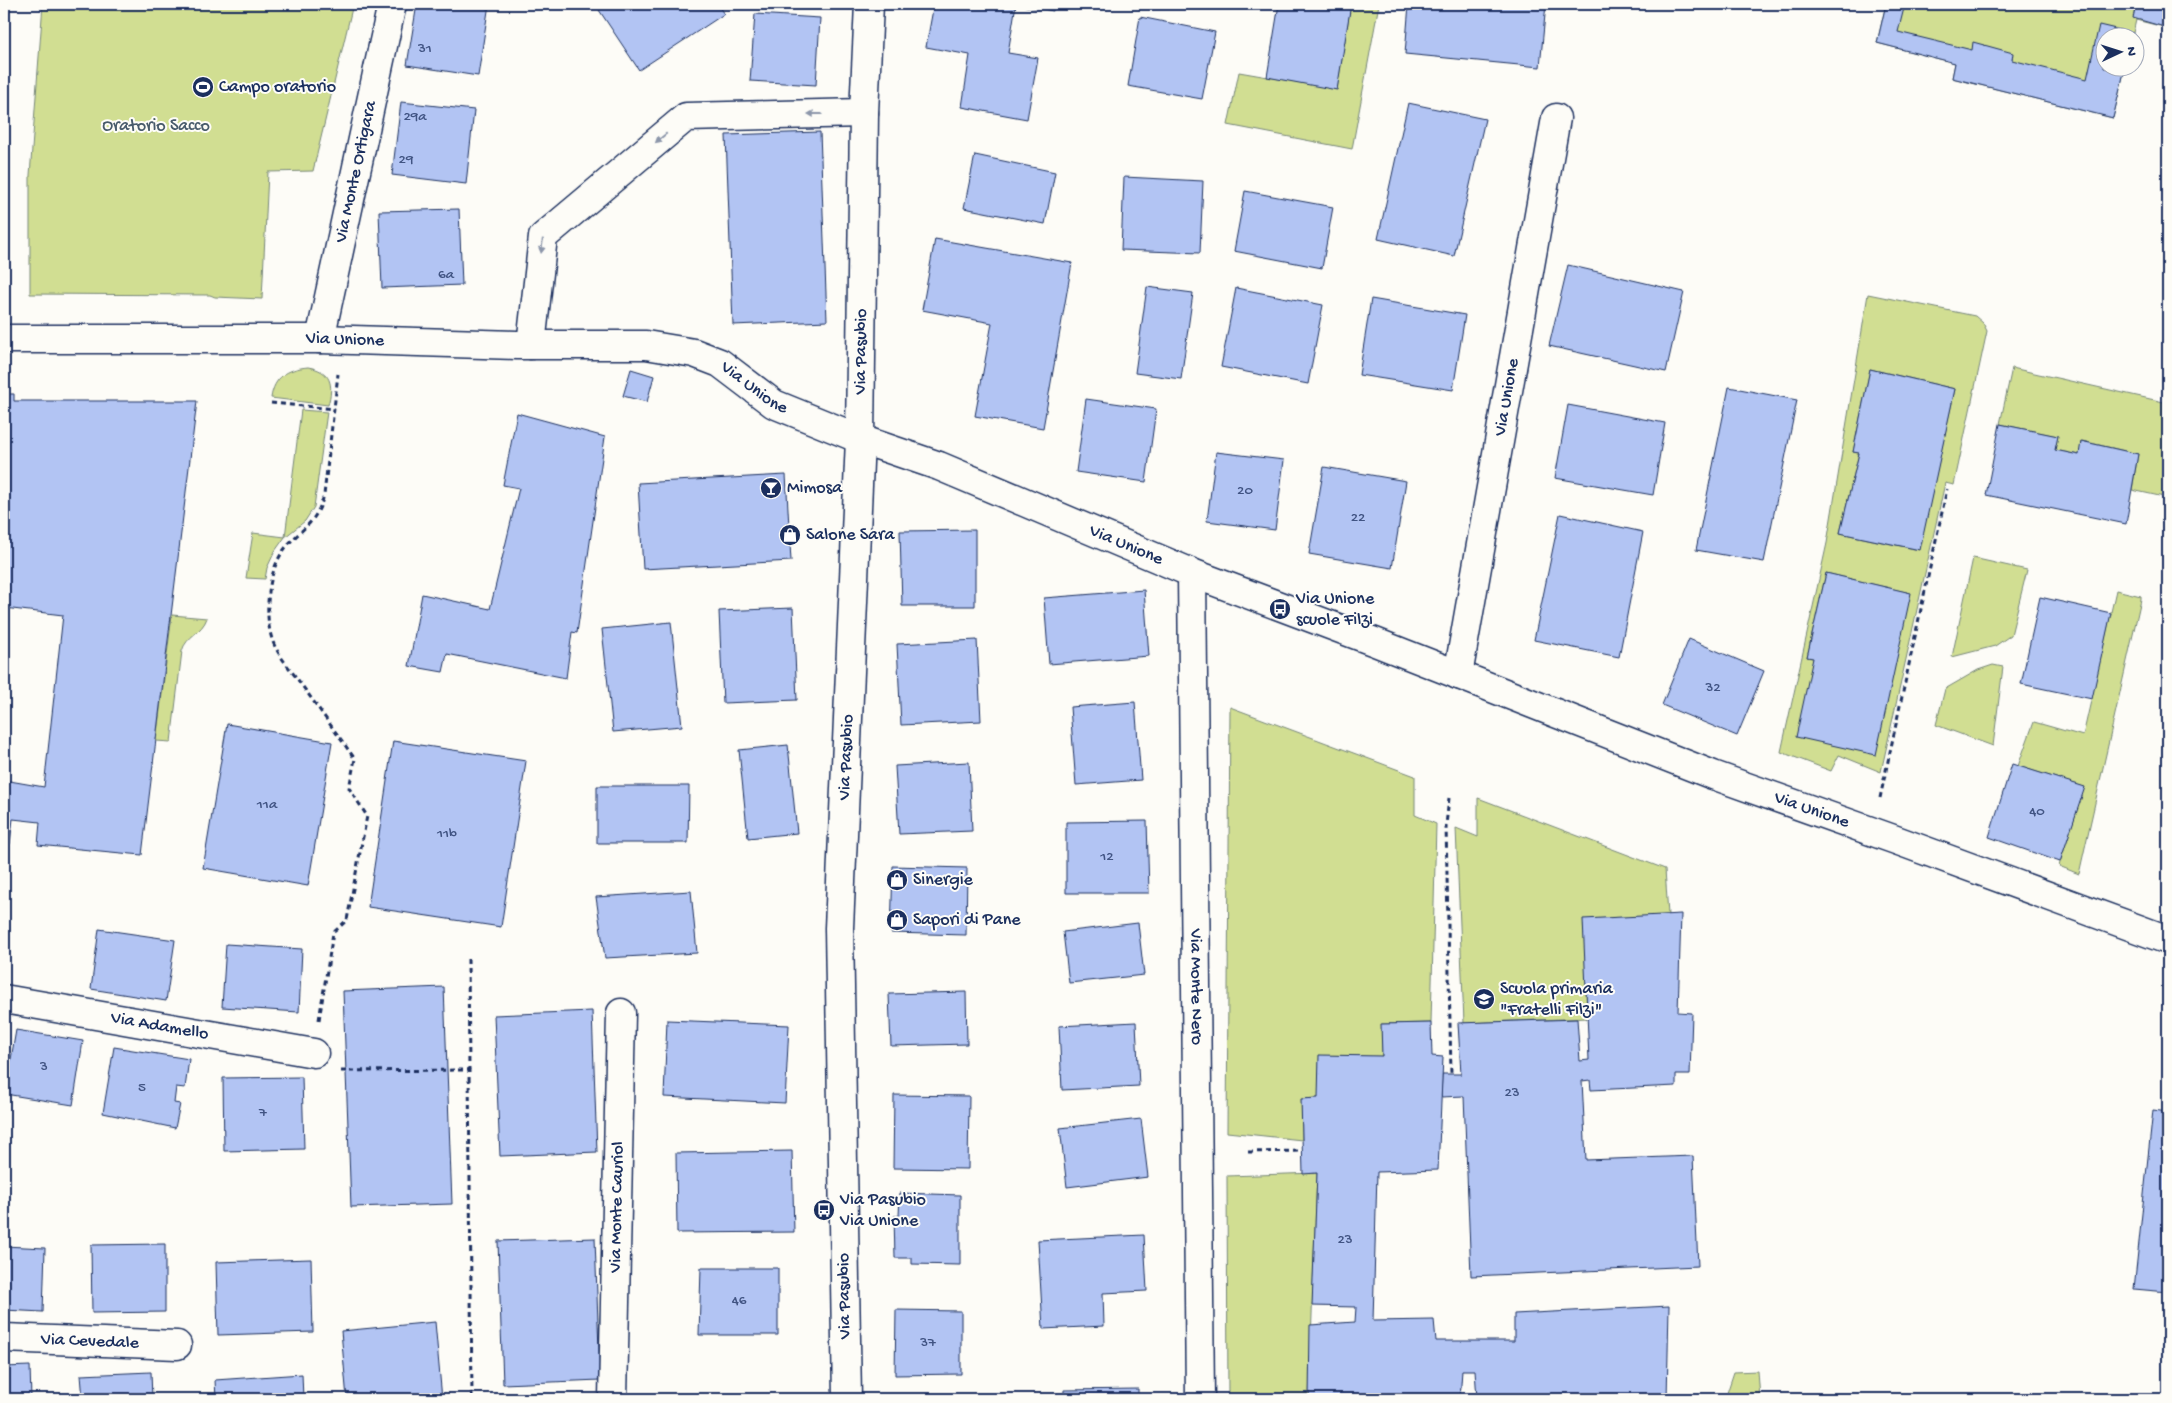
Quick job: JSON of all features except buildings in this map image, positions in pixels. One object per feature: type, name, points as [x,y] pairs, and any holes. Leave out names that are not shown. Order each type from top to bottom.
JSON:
[{"type":"street","name":"Via Monte Ortigara","points":[[320,339],[392,4]]},
{"type":"street","name":"Via Pasubio","points":[[847,1399],[839,928],[860,439],[864,113],[870,4]]},
{"type":"street","points":[[531,345],[543,237],[686,117],[864,113]]},
{"type":"street","name":"Via Unione","points":[[1458,675],[1556,118]]},
{"type":"street","name":"Via Unione","points":[[4,340],[320,339],[531,345],[646,345],[694,353],[720,363],[774,404],[860,439],[939,466],[1192,573],[1713,775],[2168,940]]},
{"type":"street","name":"Via Monte Nero","points":[[1192,573],[1200,1399]]},
{"type":"street","name":"Via Adamello","points":[[4,999],[314,1053]]},
{"type":"street","name":"Via Monte Cauriol","points":[[613,1399],[621,1014]]},
{"type":"street","name":"Via Cevedale","points":[[4,1338],[177,1345]]},
{"type":"path","points":[[339,366],[324,495],[320,510],[313,521],[280,556],[269,594],[269,619],[273,642],[291,671],[355,759],[349,788],[367,816],[347,920],[333,933],[314,1053],[338,1071],[469,1070]]},
{"type":"path","points":[[271,403],[335,410]]},
{"type":"path","points":[[1880,798],[1947,489]]},
{"type":"path","points":[[1449,798],[1446,825],[1451,1074]]},
{"type":"path","points":[[468,959],[472,1399]]},
{"type":"path","points":[[1248,1152],[1302,1151]]},
{"type":"green space","name":"Oratorio Sacco","points":[[43,4],[353,4],[313,171],[268,172],[262,299],[215,297],[210,295],[30,294],[30,175]]},
{"type":"green space","points":[[1351,4],[1379,4],[1352,149],[1228,125],[1239,72],[1337,89]]},
{"type":"green space","points":[[1886,4],[2168,4],[2168,28],[2136,20],[2134,28],[2094,28],[2094,78],[2123,78],[2113,118],[1952,78],[1955,63],[1877,43]]},
{"type":"green space","points":[[1868,294],[1975,316],[1983,323],[1987,331],[1954,485],[1945,483],[1881,772],[1839,755],[1831,771],[1781,752],[1827,543]],"holes":[[[1870,369],[1955,389],[1919,550],[1840,533],[1859,453],[1853,452]],[[1826,573],[1910,593],[1813,658],[1807,657]]]},
{"type":"green space","points":[[308,367],[322,372],[329,380],[331,391],[328,405],[271,398],[278,379],[288,372]]},
{"type":"green space","points":[[2012,368],[2168,403],[2168,476],[2164,497],[2132,490],[2138,454],[2082,441],[2079,455],[2055,450],[2057,436],[2000,424]]},
{"type":"green space","points":[[301,410],[327,412],[314,507],[305,521],[285,537]]},
{"type":"green space","points":[[253,533],[285,537],[275,551],[267,568],[265,579],[246,578]]},
{"type":"green space","points":[[1973,558],[2027,570],[2011,635],[1995,646],[1952,657]]},
{"type":"green space","points":[[2116,590],[2141,596],[2141,599],[2079,874],[2059,866],[2084,787],[2018,766],[2034,722],[2083,736]]},
{"type":"green space","points":[[172,615],[207,618],[182,651],[171,742],[156,741]]},
{"type":"green space","points":[[1993,665],[2003,667],[1993,746],[1936,725],[1945,689],[1978,670]]},
{"type":"green space","points":[[1230,707],[1415,776],[1415,815],[1436,824],[1431,1023],[1382,1024],[1382,1056],[1318,1098],[1302,1099],[1302,1140],[1227,1132]]},
{"type":"green space","points":[[1478,798],[1665,869],[1668,915],[1588,1018],[1464,1023],[1456,828],[1478,837]]},
{"type":"green space","points":[[1317,1173],[1309,1399],[1228,1399],[1227,1176]]},
{"type":"green space","points":[[1758,1371],[1760,1399],[1725,1399],[1734,1372]]},
{"type":"place","name":"Campo oratorio","points":[[203,87]]},
{"type":"place","name":"Mimosa","points":[[771,488]]},
{"type":"place","name":"Salone Sara","points":[[790,535]]},
{"type":"place","name":"Via Unione scuole Filzi","points":[[1280,609]]},
{"type":"place","name":"Sinergie","points":[[897,880]]},
{"type":"place","name":"Sapori di Pane","points":[[897,920]]},
{"type":"place","name":"Scuola primaria \"Fratelli Filzi\"","points":[[1484,999]]},
{"type":"place","name":"Via Pasubio Via Unione","points":[[824,1210]]}]
